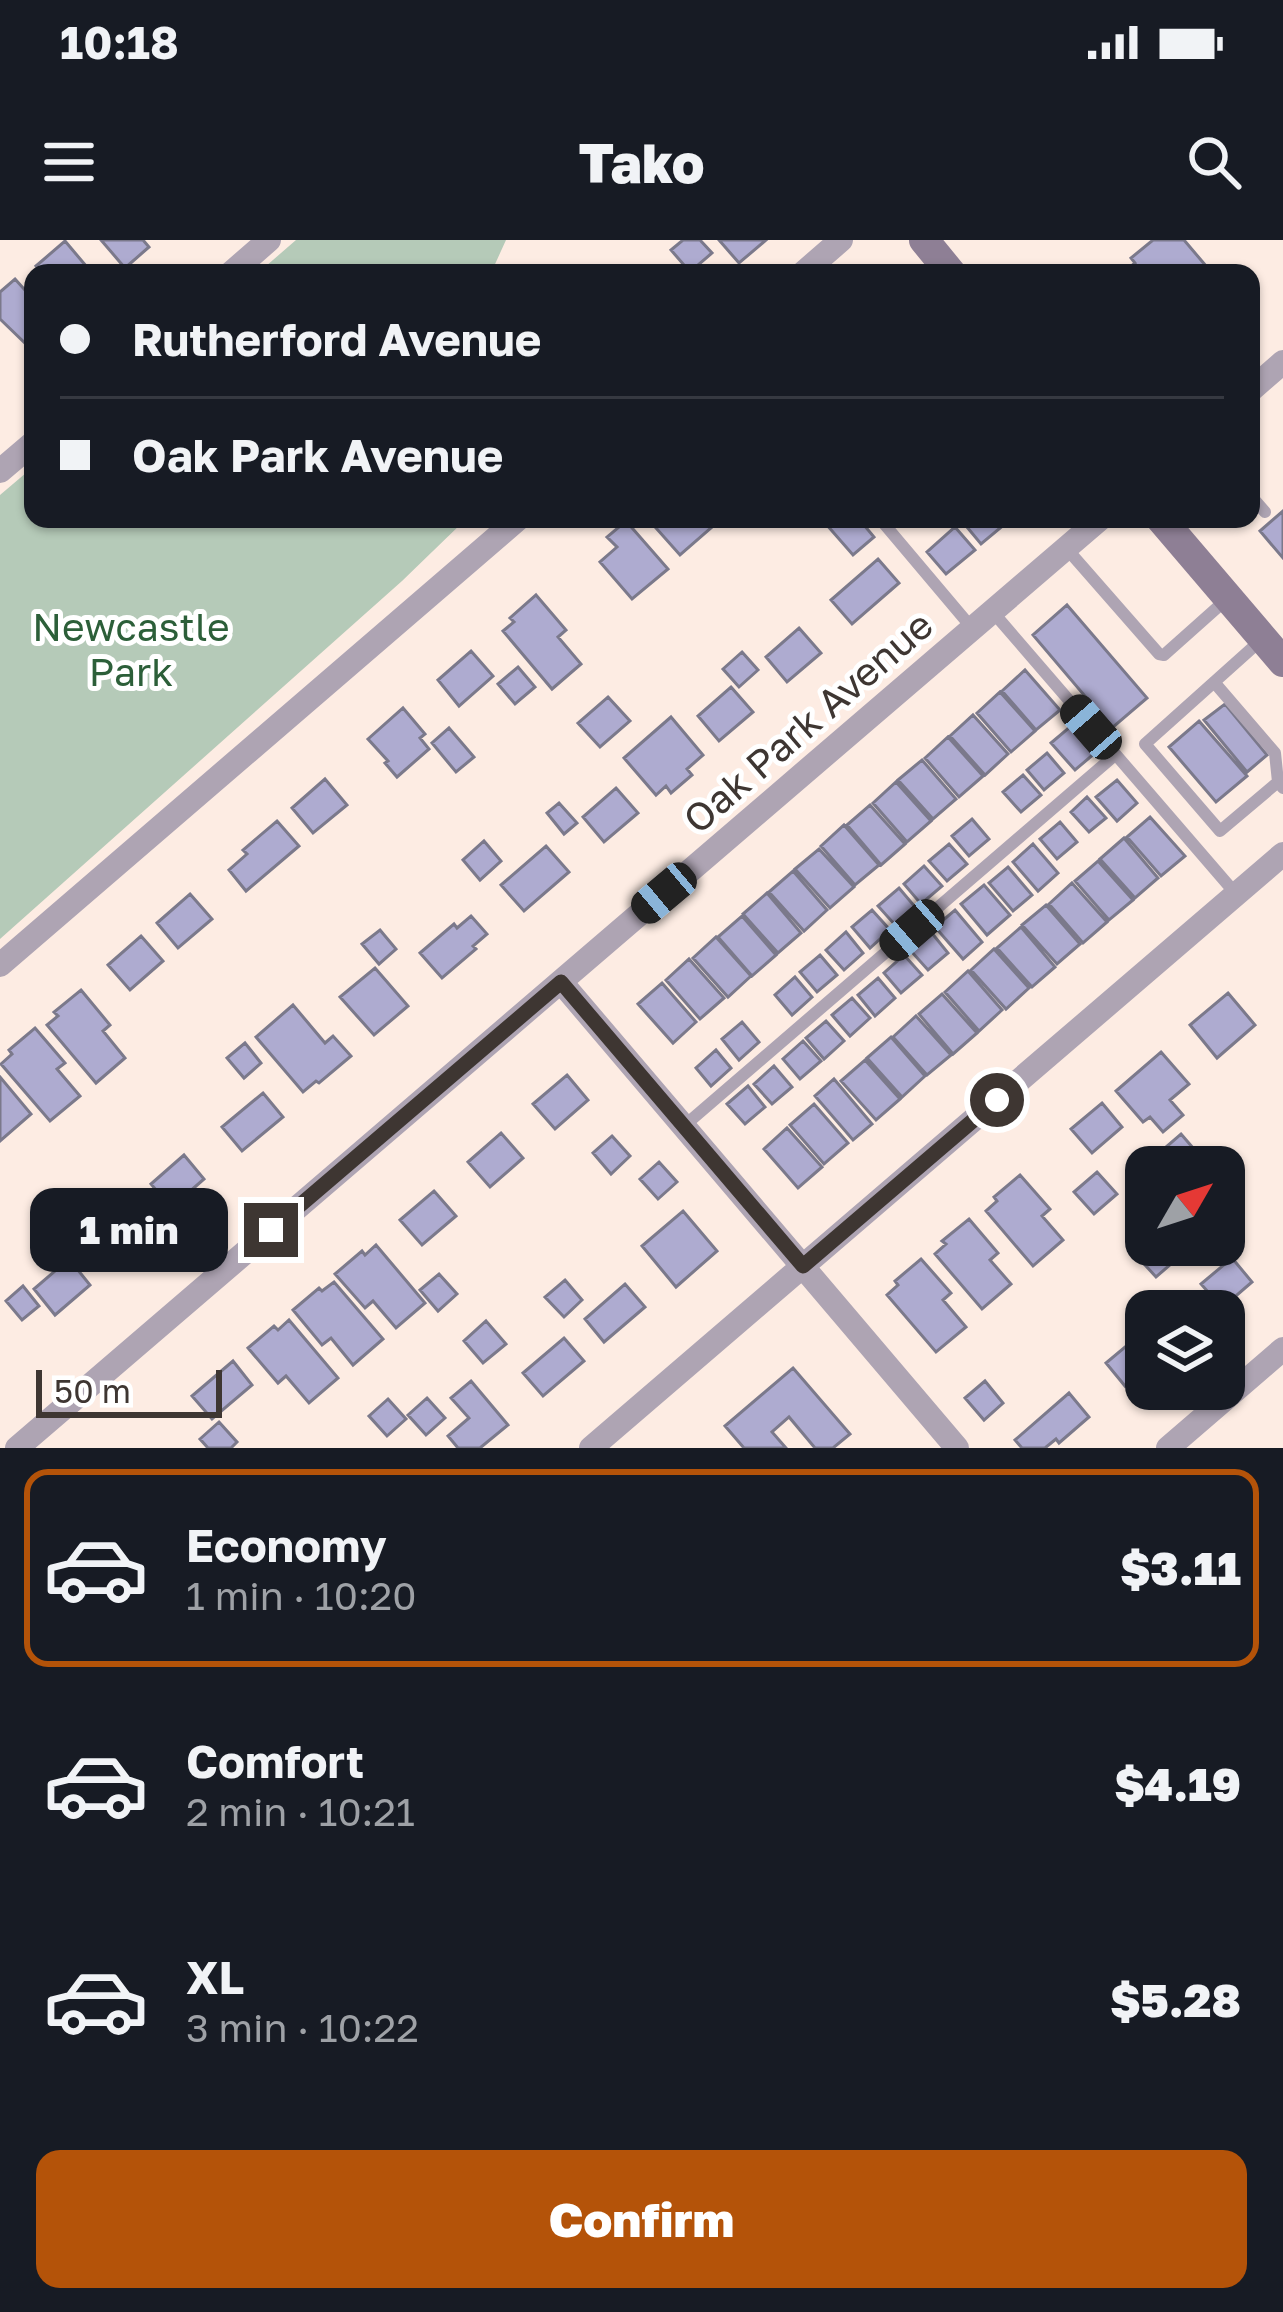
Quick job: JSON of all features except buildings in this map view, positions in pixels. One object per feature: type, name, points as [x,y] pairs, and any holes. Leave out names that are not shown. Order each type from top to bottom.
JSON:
[{"type":"main road","points":[[923,240],[944,264]]},
{"type":"main road","points":[[1169,528],[1273,651]]},
{"type":"street","points":[[241,264],[269,240]]},
{"type":"street","points":[[813,264],[841,240]]},
{"type":"street","points":[[1260,382],[1283,362]]},
{"type":"street","points":[[0,471],[24,451]]},
{"type":"street","points":[[0,965],[508,528]]},
{"type":"street","name":"Oak Park Avenue","points":[[17,1448],[1089,528]]},
{"type":"street","points":[[591,1448],[1283,854]]},
{"type":"street","points":[[561,982],[957,1448]]},
{"type":"street","points":[[1168,1448],[1283,1349]]},
{"type":"lane","points":[[1260,506],[1265,512]]},
{"type":"lane","points":[[888,528],[972,628]]},
{"type":"lane","points":[[1066,548],[1159,654],[1164,655],[1228,598]]},
{"type":"lane","points":[[992,611],[1236,894]]},
{"type":"lane","points":[[1214,682],[1275,753],[1280,785],[1220,831],[1145,744],[1214,682],[1273,651]]},
{"type":"lane","points":[[684,1126],[1115,755]]},
{"type":"green space","points":[[296,240],[506,240],[495,264],[268,264]]},
{"type":"green space","name":"Newcastle Park","points":[[24,475],[24,528],[457,528],[0,939],[0,495]]},
{"type":"route","points":[[271,1230],[561,982],[803,1266],[997,1100]]}]
